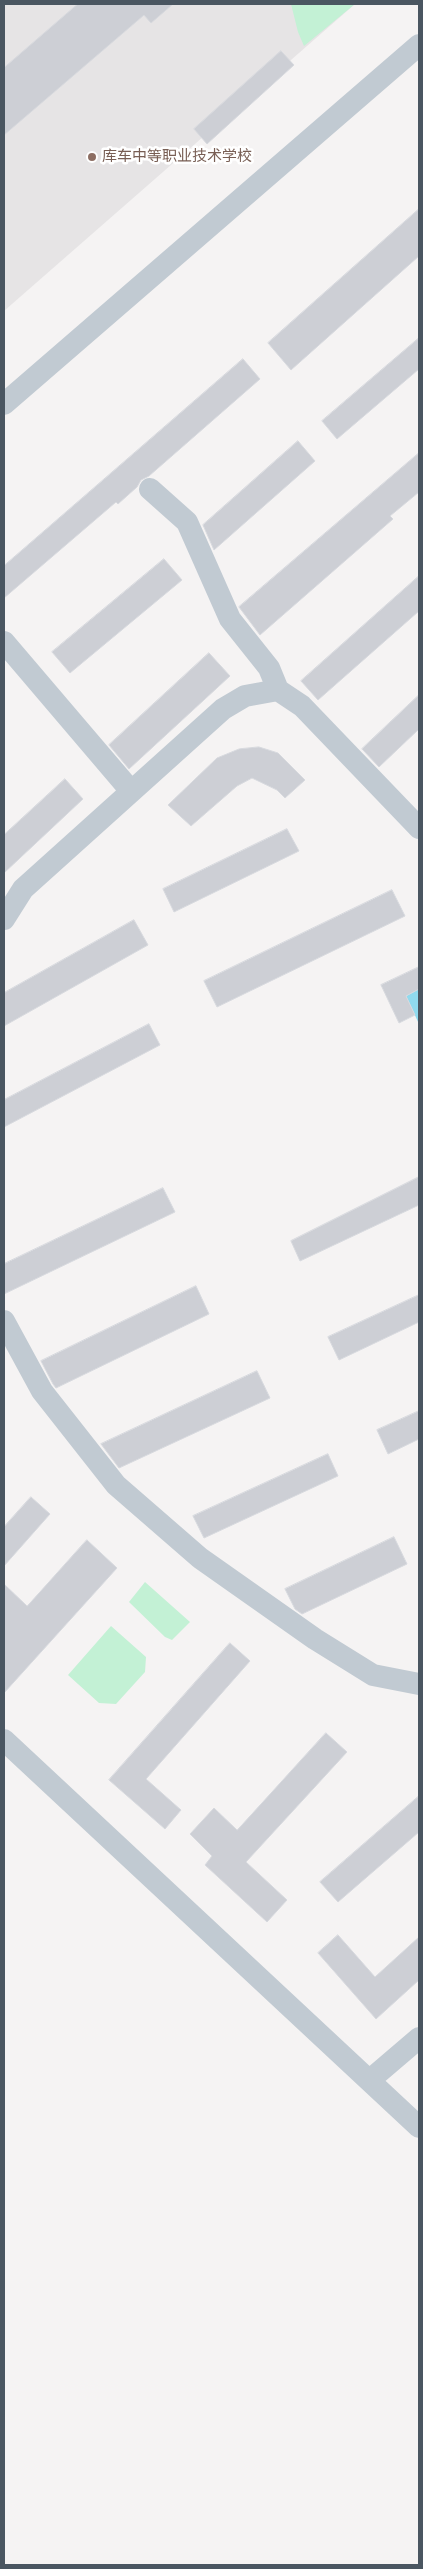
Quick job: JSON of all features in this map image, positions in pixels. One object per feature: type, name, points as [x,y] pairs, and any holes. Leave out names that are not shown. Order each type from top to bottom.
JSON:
[{"type":"street","points":[[4,404],[419,45]]},
{"type":"street","points":[[150,489],[187,522],[230,619],[269,668],[278,690],[302,706],[419,828]]},
{"type":"street","points":[[7,653],[130,791]]},
{"type":"street","points":[[5,913],[23,889],[223,709],[245,696],[278,690]]},
{"type":"street","points":[[4,1321],[42,1391],[116,1485],[200,1558],[315,1639],[373,1675],[419,1684]]},
{"type":"street","points":[[4,1740],[371,2079],[419,2127]]},
{"type":"street","points":[[371,2079],[419,2038]]},
{"type":"shaded area","name":"库车中等职业技术学校","points":[[4,4],[355,4],[4,311]]},
{"type":"green space","points":[[291,4],[355,4],[304,46],[298,32]]},
{"type":"green space","points":[[145,1582],[190,1622],[172,1640],[165,1637],[129,1602]]},
{"type":"green space","points":[[111,1626],[146,1657],[145,1672],[116,1704],[99,1703],[68,1675]]},
{"type":"water","points":[[419,989],[419,1024],[406,996]]},
{"type":"building","points":[[78,4],[173,4],[151,23],[144,15],[4,135],[4,68]]},
{"type":"building","points":[[281,51],[294,65],[207,144],[194,129]]},
{"type":"building","points":[[419,209],[419,256],[291,370],[268,343]]},
{"type":"building","points":[[419,338],[419,369],[337,439],[322,421]]},
{"type":"building","points":[[243,359],[260,379],[149,476],[141,480],[137,487],[118,504],[116,502],[4,598],[4,566]]},
{"type":"building","points":[[298,441],[315,461],[214,550],[203,525]]},
{"type":"building","points":[[419,453],[419,492],[390,516],[393,519],[260,635],[239,607]]},
{"type":"building","points":[[164,559],[182,580],[70,673],[52,652]]},
{"type":"building","points":[[419,576],[419,611],[318,700],[301,681]]},
{"type":"building","points":[[209,653],[230,676],[129,769],[109,745]]},
{"type":"building","points":[[419,695],[419,729],[379,767],[362,749]]},
{"type":"building","points":[[259,747],[278,753],[305,780],[285,798],[277,790],[252,778],[237,786],[191,826],[168,805],[217,758],[239,749]]},
{"type":"building","points":[[65,779],[83,799],[4,873],[4,835]]},
{"type":"building","points":[[287,829],[299,851],[174,912],[163,889]]},
{"type":"building","points":[[392,890],[405,916],[217,1007],[204,981]]},
{"type":"building","points":[[134,920],[148,945],[4,1026],[4,993]]},
{"type":"building","points":[[419,967],[419,989],[406,996],[415,1015],[399,1023],[381,985]]},
{"type":"building","points":[[149,1024],[160,1045],[4,1127],[4,1100]]},
{"type":"building","points":[[419,1177],[419,1205],[300,1261],[291,1241]]},
{"type":"building","points":[[163,1188],[175,1212],[4,1294],[4,1264]]},
{"type":"building","points":[[196,1286],[209,1314],[56,1388],[53,1384],[41,1361]]},
{"type":"building","points":[[419,1295],[419,1322],[339,1360],[328,1337]]},
{"type":"building","points":[[257,1371],[270,1398],[119,1468],[101,1444]]},
{"type":"building","points":[[419,1411],[419,1439],[388,1454],[377,1430]]},
{"type":"building","points":[[328,1454],[338,1476],[204,1538],[193,1516]]},
{"type":"building","points":[[31,1497],[50,1514],[4,1566],[4,1527]]},
{"type":"building","points":[[394,1537],[407,1564],[302,1614],[295,1609],[285,1589]]},
{"type":"building","points":[[87,1540],[117,1568],[4,1693],[4,1584],[27,1606]]},
{"type":"building","points":[[230,1643],[250,1661],[146,1779],[181,1810],[165,1829],[109,1780]]},
{"type":"building","points":[[326,1733],[347,1752],[246,1862],[287,1900],[267,1922],[205,1865],[212,1856],[190,1834],[214,1808],[237,1830]]},
{"type":"building","points":[[419,1796],[419,1832],[338,1902],[320,1882]]},
{"type":"building","points":[[338,1935],[375,1977],[419,1937],[419,1980],[376,2019],[318,1953]]},
{"type":"place","name":"库车中等职业技术学校","points":[[92,157]]}]
